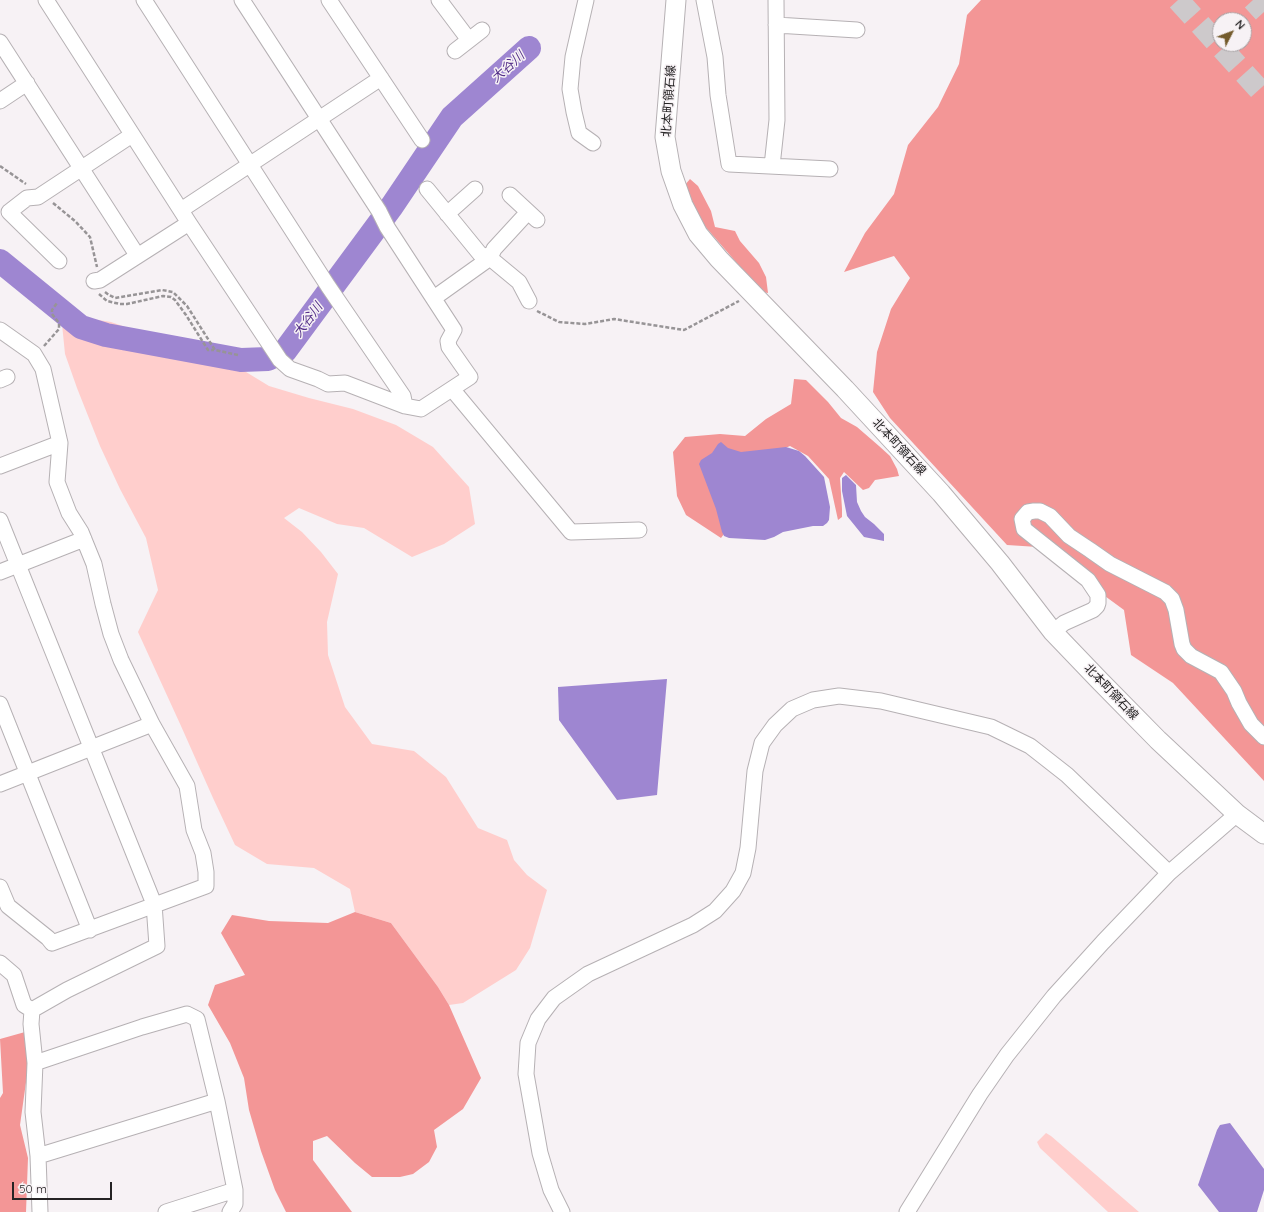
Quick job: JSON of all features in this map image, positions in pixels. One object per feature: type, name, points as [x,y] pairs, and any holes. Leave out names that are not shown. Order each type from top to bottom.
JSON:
[{"type":"main road","name":"北本町領石線","points":[[676,0],[665,137],[671,171],[683,205],[698,234],[719,259],[941,492],[1000,563],[1053,632],[1098,680],[1158,740],[1237,814],[1263,834]]},
{"type":"street","points":[[46,0],[276,356],[290,369],[328,384],[345,383],[405,406],[421,409],[470,377],[449,347],[448,341],[454,330],[387,227],[379,211],[242,0]]},
{"type":"street","points":[[144,0],[331,290],[403,396],[405,406]]},
{"type":"street","points":[[329,0],[422,140]]},
{"type":"street","points":[[439,0],[469,40]]},
{"type":"street","points":[[586,0],[573,57],[570,89],[579,133],[593,143]]},
{"type":"street","points":[[704,0],[715,57],[718,96],[730,164],[830,169]]},
{"type":"street","points":[[772,166],[777,120],[776,0]]},
{"type":"street","points":[[776,25],[857,30]]},
{"type":"street","points":[[456,51],[482,30]]},
{"type":"street","points":[[0,42],[138,255]]},
{"type":"street","points":[[181,210],[320,120],[381,78]]},
{"type":"street","points":[[0,101],[27,83]]},
{"type":"street","points":[[59,261],[9,212],[8,205],[27,198],[38,197],[132,135]]},
{"type":"street","points":[[427,189],[480,254],[490,258],[519,282],[529,301]]},
{"type":"street","points":[[447,214],[474,189]]},
{"type":"street","points":[[434,298],[490,258],[494,249],[532,216],[510,195]]},
{"type":"street","points":[[97,281],[189,223]]},
{"type":"street","points":[[0,330],[34,354],[43,369],[60,442],[57,482],[69,513],[84,539],[94,564],[103,604],[121,660],[152,724],[187,786],[194,830],[203,852],[206,872],[206,886],[52,943],[48,938],[8,906],[0,887]]},
{"type":"street","points":[[452,389],[571,532],[639,530]]},
{"type":"street","points":[[0,466],[60,442]]},
{"type":"street","points":[[1053,632],[1064,623],[1093,610],[1097,606],[1098,595],[1088,580],[1024,529],[1022,519],[1028,512],[1040,510],[1050,516],[1069,536],[1110,564],[1165,592],[1172,599],[1176,610],[1182,644],[1187,653],[1221,672],[1232,686],[1251,724],[1264,737]]},
{"type":"street","points":[[0,520],[154,904],[157,946],[67,990],[32,1010]]},
{"type":"street","points":[[0,572],[84,539]]},
{"type":"street","points":[[562,1212],[551,1190],[540,1153],[526,1074],[528,1043],[538,1019],[554,998],[588,974],[693,925],[715,911],[733,891],[743,873],[748,848],[755,770],[762,743],[775,724],[792,709],[813,700],[839,696],[882,701],[992,727],[1030,746],[1067,775],[1169,874]]},
{"type":"street","points":[[0,704],[90,930]]},
{"type":"street","points":[[0,784],[152,724]]},
{"type":"street","points":[[907,1212],[971,1107],[1007,1055],[1059,990],[1102,942],[1169,874],[1237,814]]},
{"type":"street","points":[[0,963],[14,974],[24,1005],[32,1010]]},
{"type":"street","points":[[32,1010],[36,1063],[33,1112],[38,1156],[40,1212]]},
{"type":"street","points":[[36,1063],[142,1027],[187,1014],[197,1019],[235,1190],[235,1204],[230,1212]]},
{"type":"street","points":[[38,1156],[216,1102]]},
{"type":"street","points":[[166,1212],[235,1190]]},
{"type":"path","points":[[0,166],[42,194],[75,221],[90,237],[99,294],[102,298],[115,303],[127,304],[163,296],[171,297],[186,315],[208,350],[238,355]]},
{"type":"path","points":[[97,281],[108,295],[115,298],[162,290],[173,292],[187,306],[215,350]]},
{"type":"path","points":[[529,301],[537,312],[559,322],[585,324],[614,319],[684,330],[752,294]]},
{"type":"path","points":[[39,362],[43,359],[42,348],[60,326],[52,314],[52,310],[57,303]]},
{"type":"shaded area","points":[[981,0],[1264,0],[1264,781],[1173,683],[1131,655],[1124,610],[1038,547],[1007,545],[890,418],[873,392],[877,352],[891,309],[910,278],[894,256],[844,272],[865,233],[894,194],[908,145],[938,107],[959,64],[967,15]]},
{"type":"shaded area","points":[[690,179],[698,186],[711,211],[715,227],[735,231],[740,241],[759,263],[766,277],[768,293],[762,292],[696,216],[684,186]]},
{"type":"shaded area","points":[[61,314],[111,322],[188,349],[228,361],[269,386],[353,409],[396,425],[433,447],[469,487],[475,524],[444,544],[412,557],[364,528],[337,524],[299,508],[284,518],[302,532],[321,552],[338,574],[327,622],[328,655],[345,707],[372,744],[414,751],[446,777],[478,828],[507,840],[514,860],[527,875],[547,890],[530,948],[516,970],[463,1003],[449,1005],[438,987],[391,923],[355,912],[350,889],[314,868],[267,864],[235,845],[138,632],[158,590],[146,538],[120,489],[100,446],[77,388],[65,354]]},
{"type":"shaded area","points":[[794,379],[806,380],[828,402],[841,418],[857,427],[890,456],[899,476],[875,480],[869,488],[863,490],[844,472],[840,478],[842,517],[838,520],[829,479],[808,456],[790,446],[771,454],[729,527],[721,538],[686,515],[677,496],[673,452],[685,437],[720,434],[745,436],[766,419],[791,404]]},
{"type":"shaded area","points":[[721,442],[728,448],[741,452],[786,447],[799,451],[824,477],[830,507],[829,520],[827,523],[823,526],[813,526],[783,532],[765,540],[729,538],[724,536],[716,509],[699,464],[701,460],[712,453]]},
{"type":"shaded area","points":[[846,475],[856,485],[857,502],[861,511],[865,517],[884,534],[884,541],[864,537],[847,516],[842,491],[842,478]]},
{"type":"shaded area","points":[[667,679],[657,795],[617,800],[559,720],[558,687]]},
{"type":"shaded area","points":[[355,912],[391,923],[438,987],[449,1005],[481,1078],[463,1109],[434,1130],[437,1147],[429,1162],[413,1174],[400,1177],[372,1177],[327,1136],[313,1141],[313,1160],[352,1212],[286,1212],[275,1190],[261,1151],[249,1110],[244,1078],[230,1043],[208,1005],[215,985],[245,975],[221,933],[232,915],[269,921],[328,923]]},
{"type":"shaded area","points":[[25,1032],[28,1068],[20,1125],[28,1158],[26,1212],[0,1212],[0,1098],[3,1093],[0,1039]]},
{"type":"shaded area","points":[[1230,1123],[1264,1169],[1264,1190],[1257,1212],[1219,1212],[1198,1185],[1217,1130],[1220,1125]]},
{"type":"shaded area","points":[[1046,1133],[1139,1212],[1108,1212],[1040,1148],[1037,1142]]},
{"type":"waterway","name":"大谷川","points":[[0,261],[81,327],[106,335],[241,360],[268,359],[285,351],[392,206],[452,117],[529,48]]},
{"type":"tunnel","points":[[1178,0],[1264,95]]},
{"type":"tunnel","points":[[1253,0],[1264,12]]}]
